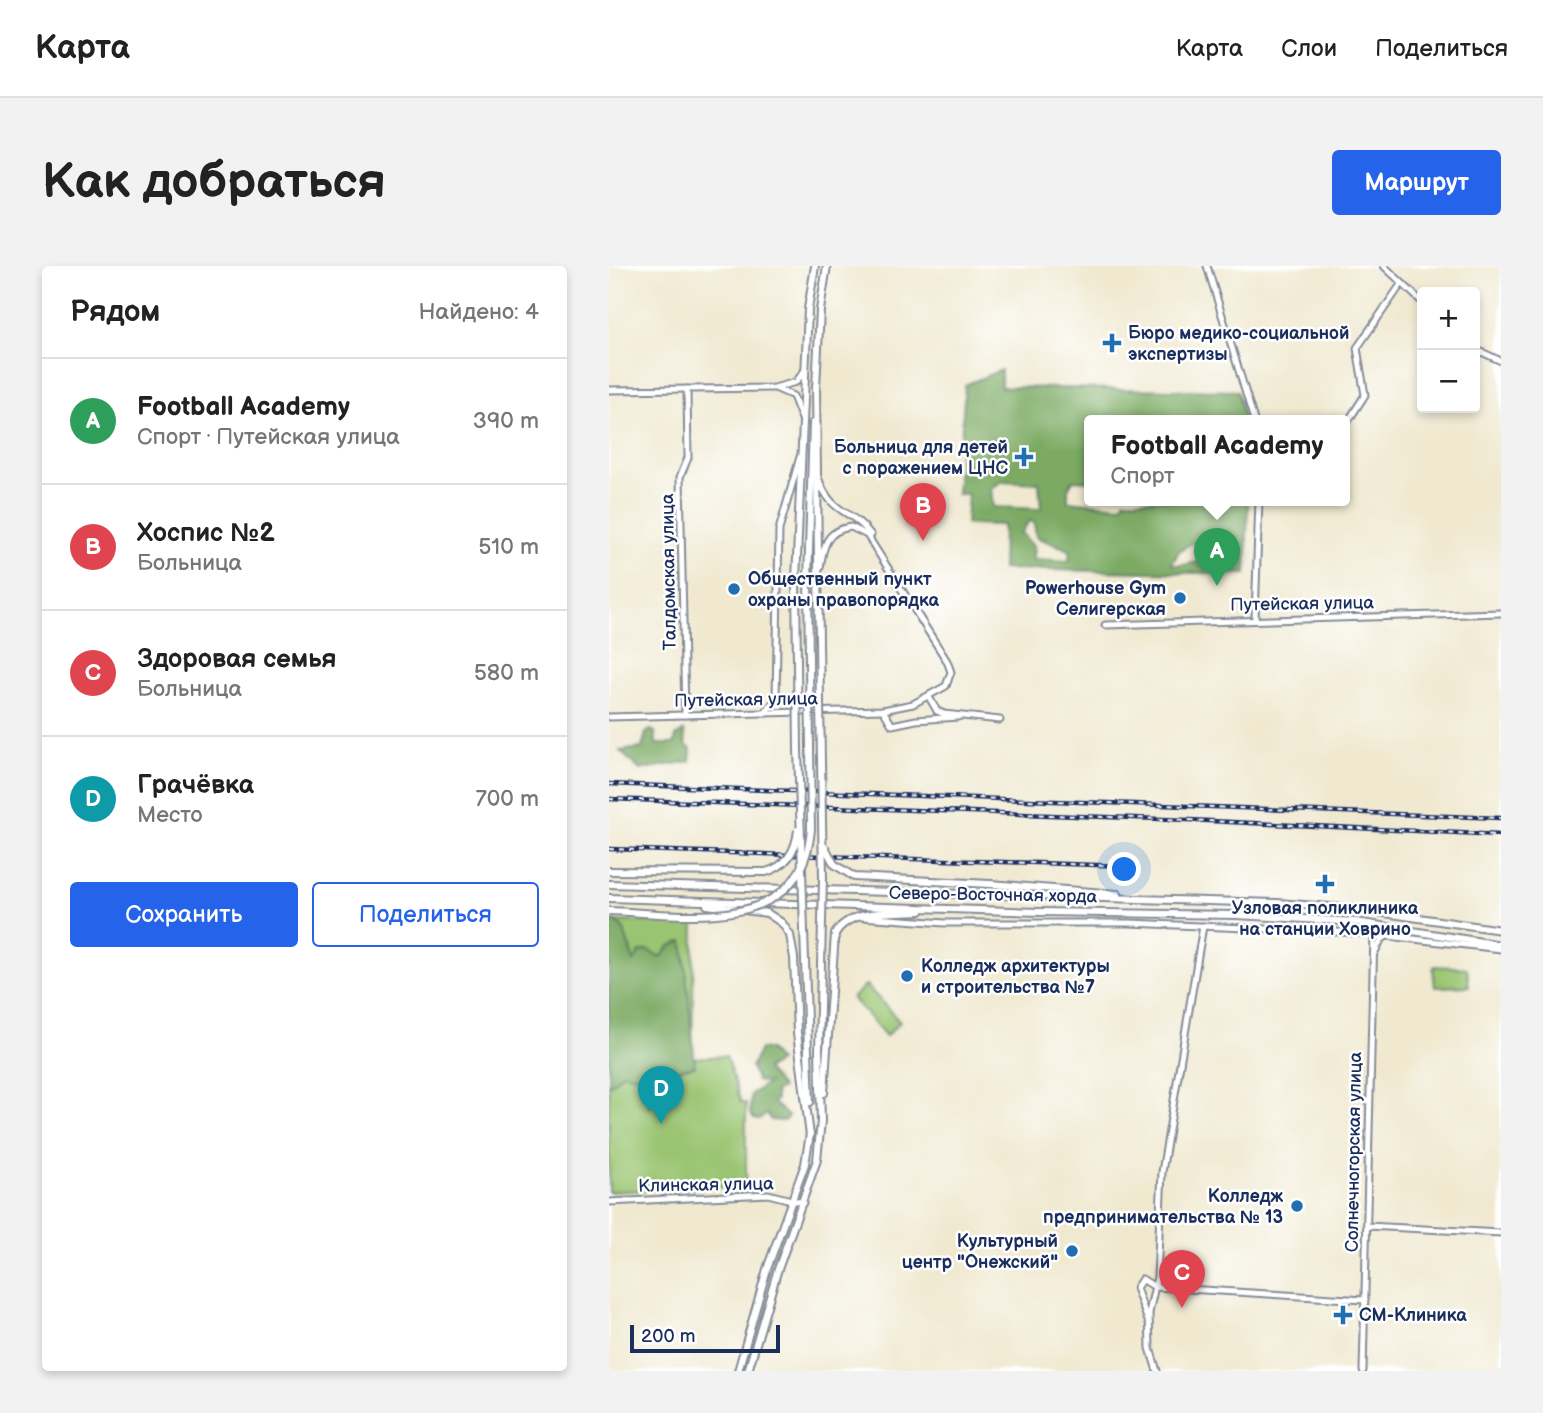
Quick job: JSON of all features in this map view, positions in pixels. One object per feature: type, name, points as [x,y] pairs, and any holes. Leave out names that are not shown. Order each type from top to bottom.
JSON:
[{"type":"main road","points":[[738,1371],[767,1269],[799,1181],[810,1136],[796,580],[805,368],[815,266]]},
{"type":"main road","points":[[609,911],[710,915],[749,910],[779,894],[801,868],[811,829],[809,480],[827,266]]},
{"type":"main road","points":[[816,387],[821,1112]]},
{"type":"main road","points":[[609,872],[752,873],[772,870],[786,861],[793,851],[800,811]]},
{"type":"main road","points":[[821,817],[825,850],[831,860],[854,877],[1031,886],[1158,898]]},
{"type":"main road","name":"Северо-Восточная хорда","points":[[609,884],[1158,898],[1357,909],[1501,930]]},
{"type":"main road","name":"Северо-Восточная хорда","points":[[609,898],[1298,918],[1370,924],[1501,947]]},
{"type":"main road","points":[[657,899],[767,913],[785,926],[794,952],[799,1051],[810,1136]]},
{"type":"main road","points":[[748,1371],[777,1272],[817,1160],[829,1052],[832,954],[838,929],[850,919],[860,917],[973,909]]},
{"type":"street","points":[[1207,266],[1252,415]]},
{"type":"street","points":[[1384,266],[1417,297]]},
{"type":"street","points":[[1350,418],[1365,395],[1356,357],[1357,348],[1402,283]]},
{"type":"street","points":[[1477,350],[1501,362]]},
{"type":"street","points":[[806,353],[818,354]]},
{"type":"street","points":[[609,390],[774,388],[796,382],[805,368]]},
{"type":"street","points":[[774,388],[793,396],[802,421]]},
{"type":"street","name":"Талдомская улица","points":[[685,715],[680,482],[688,458],[687,389]]},
{"type":"street","points":[[765,713],[776,699],[780,517],[801,455]]},
{"type":"street","points":[[817,474],[828,501],[863,525],[950,667],[949,681],[941,691],[929,697]]},
{"type":"street","points":[[1255,618],[1259,506]]},
{"type":"street","points":[[819,580],[823,548],[834,532],[844,528],[857,528],[867,534],[877,547]]},
{"type":"street","name":"Путейская улица","points":[[1105,625],[1255,618],[1501,613]]},
{"type":"street","name":"Путейская улица","points":[[609,717],[883,710],[929,697],[937,711],[958,717]]},
{"type":"street","name":"Путейская улица","points":[[883,710],[892,725],[958,717],[1000,720]]},
{"type":"street","points":[[860,917],[956,923],[1203,926],[1374,934],[1501,947]]},
{"type":"street","points":[[1157,1371],[1151,1354],[1149,1324],[1155,1287],[1162,1172],[1203,926]]},
{"type":"street","name":"Солнечногорская улица","points":[[1363,1371],[1374,934]]},
{"type":"street","points":[[1372,957],[1381,940],[1388,935]]},
{"type":"street","name":"Клинская улица","points":[[609,1202],[768,1194],[803,1203]]},
{"type":"street","points":[[1367,1226],[1501,1233]]},
{"type":"street","points":[[1149,1324],[1136,1289],[1142,1279],[1155,1287],[1365,1300]]},
{"type":"green space","name":"Больница для детей с поражением ЦНС","points":[[1001,370],[1001,387],[1237,391],[1243,415],[1084,415],[1084,481],[1073,480],[1068,489],[1068,501],[1084,503],[1084,506],[1248,506],[1246,574],[1002,569],[1003,525],[966,524],[968,494],[957,494],[965,385]],"holes":[[[1002,481],[1039,483],[1041,509],[993,507],[991,489]],[[1029,521],[1034,522],[1036,537],[1070,550],[1069,561],[1033,559],[1034,547],[1021,533]],[[1225,539],[1236,545],[1234,552],[1185,565],[1172,564],[1179,551],[1192,543],[1206,545]]]},
{"type":"green space","points":[[651,730],[655,732],[656,744],[674,744],[676,736],[684,731],[686,745],[691,749],[690,761],[640,770],[620,751],[642,748],[646,733]]},
{"type":"green space","points":[[609,921],[694,922],[692,1058],[726,1056],[741,1103],[746,1103],[746,1186],[609,1192]]},
{"type":"green space","points":[[609,921],[616,921],[624,930],[634,961],[640,952],[647,950],[661,957],[670,946],[683,941],[695,1066],[671,1071],[650,1107],[638,1076],[623,1073],[609,1086]]},
{"type":"green space","points":[[1435,966],[1467,968],[1469,986],[1435,987]]},
{"type":"green space","points":[[866,985],[900,1022],[886,1036],[852,998]]},
{"type":"green space","points":[[760,1049],[769,1050],[779,1062],[766,1069],[782,1088],[775,1092],[776,1100],[772,1102],[788,1116],[784,1121],[771,1120],[767,1114],[759,1120],[754,1119],[750,1113],[751,1094],[768,1083],[757,1081],[751,1067]]},
{"type":"railway","points":[[609,784],[1501,818]]},
{"type":"railway","points":[[609,799],[1189,820],[1501,835]]},
{"type":"railway","points":[[609,849],[1126,866]]},
{"type":"place","name":"Бюро медико-социальной экспертизы","points":[[1112,343]]},
{"type":"place","name":"Больница для детей с поражением ЦНС","points":[[1024,457]]},
{"type":"place","name":"Хоспис №2","points":[[923,541]]},
{"type":"place","name":"Football Academy","points":[[1217,586]]},
{"type":"place","name":"Общественный пункт охраны правопорядка","points":[[734,589]]},
{"type":"place","name":"Powerhouse Gym Селигерская","points":[[1180,598]]},
{"type":"place","name":"Узловая поликлиника на станции Ховрино","points":[[1325,884]]},
{"type":"place","name":"Колледж архитектуры и строительства №7","points":[[907,976]]},
{"type":"place","name":"Грачёвка","points":[[661,1124]]},
{"type":"place","name":"Колледж предпринимательства № 13","points":[[1297,1206]]},
{"type":"place","name":"Культурный центр \"Онежский\"","points":[[1072,1251]]},
{"type":"place","name":"Здоровая семья","points":[[1182,1308]]},
{"type":"place","name":"СМ-Клиника","points":[[1343,1315]]}]
